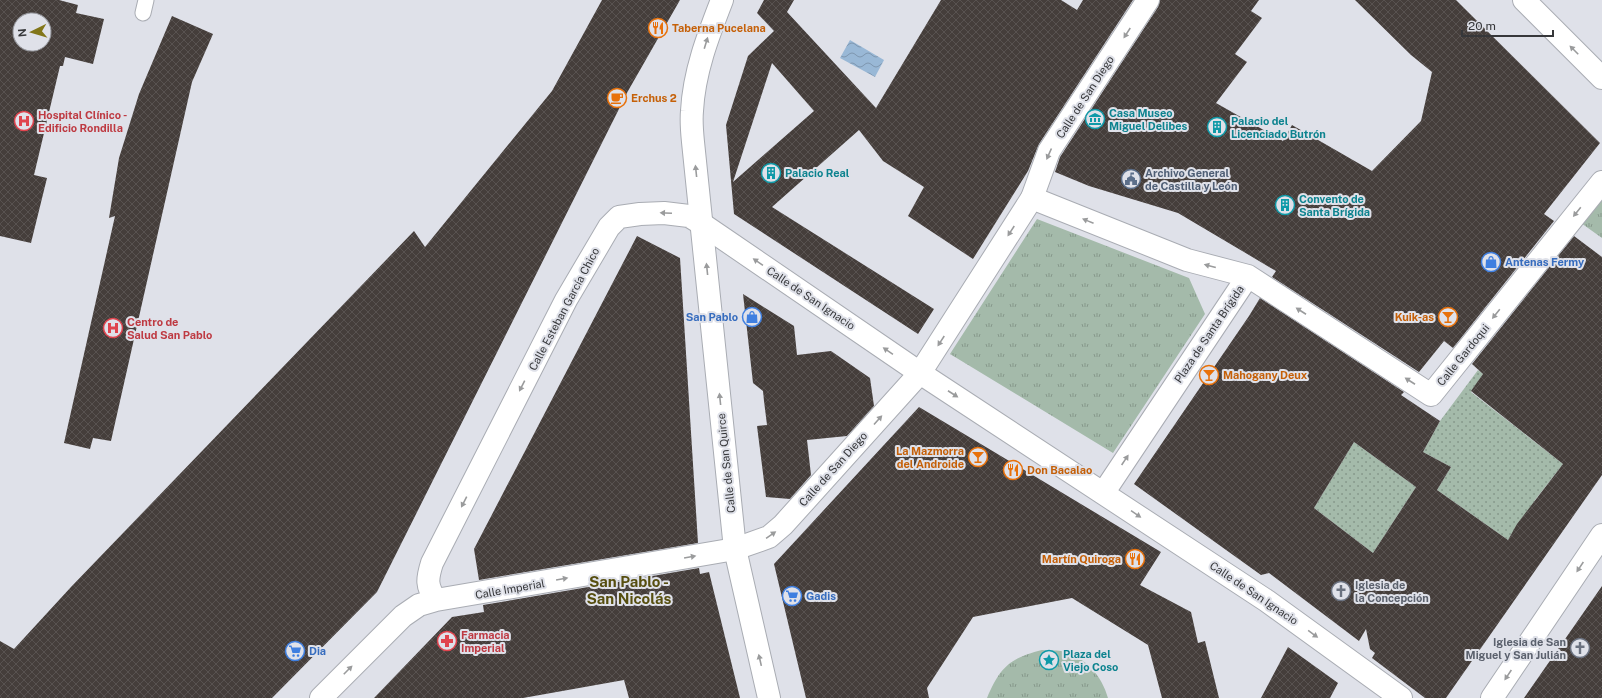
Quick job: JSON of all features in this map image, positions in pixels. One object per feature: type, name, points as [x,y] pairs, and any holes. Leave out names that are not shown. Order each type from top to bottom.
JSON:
[{"type":"street","points":[[702,224],[693,142],[692,111],[697,75],[706,41],[722,0]]},
{"type":"street","name":"Calle de San Diego","points":[[1032,198],[1049,151],[1148,0]]},
{"type":"street","points":[[1524,0],[1602,78]]},
{"type":"street","name":"Calle Gardoqui","points":[[1248,276],[1431,395],[1602,182]]},
{"type":"street","points":[[1032,198],[920,373],[1104,492]]},
{"type":"street","name":"Plaza de Santa Brígida","points":[[1032,198],[1187,260],[1248,276],[1104,492]]},
{"type":"street","name":"Calle Esteban García Chico","points":[[436,600],[430,591],[428,577],[432,563],[566,300],[609,227],[619,217],[664,213],[689,216],[702,224]]},
{"type":"street","name":"Calle de San Ignacio","points":[[702,224],[920,373]]},
{"type":"street","name":"Calle de San Quirce","points":[[702,224],[735,549],[768,698]]},
{"type":"street","name":"Calle de San Diego","points":[[735,549],[769,537],[783,525],[920,373]]},
{"type":"street","name":"Calle de San Ignacio","points":[[1104,492],[1267,601],[1402,698]]},
{"type":"street","points":[[1492,698],[1602,535]]},
{"type":"street","name":"Calle Imperial","points":[[321,698],[403,616],[419,605],[436,600],[735,549]]},
{"type":"green space","points":[[1602,199],[1602,238],[1581,223]]},
{"type":"green space","points":[[1037,219],[1189,278],[1205,314],[1113,453],[950,354]]},
{"type":"green space","points":[[1478,370],[1483,374],[1471,392],[1563,464],[1535,500],[1516,536],[1512,533],[1508,540],[1437,490],[1451,467],[1423,452],[1440,421]]},
{"type":"green space","points":[[1354,442],[1416,487],[1373,553],[1314,508]]},
{"type":"green space","points":[[1042,650],[1061,651],[1078,657],[1085,662],[1102,682],[1108,698],[987,698],[992,687],[1007,665],[1031,653]]},
{"type":"water","points":[[850,40],[884,60],[875,77],[840,58]]},
{"type":"building","name":"Hospital Clínico - Edificio Rondilla","points":[[0,0],[59,0],[78,5],[76,13],[104,19],[93,64],[65,57],[63,66],[60,66],[34,175],[47,178],[31,243],[0,236]]},
{"type":"building","points":[[602,0],[680,0],[628,91],[377,592],[272,698],[0,698],[0,641],[14,649],[71,587],[414,231],[425,247],[552,91]]},
{"type":"building","name":"Palacio Real","points":[[764,0],[794,0],[787,12],[876,108],[941,0],[1061,0],[1077,10],[1083,0],[1133,0],[1039,144],[1028,171],[973,259],[908,216],[924,187],[883,161],[859,130],[772,207],[934,309],[918,334],[734,214],[726,125],[748,56],[774,31],[757,13]],"holes":[[[772,63],[814,111],[733,182]]]},
{"type":"building","points":[[1160,0],[1259,0],[1251,11],[1262,18],[1235,54],[1247,62],[1216,103],[1283,141],[1292,125],[1372,171],[1421,121],[1432,72],[1411,55],[1355,0],[1456,0],[1600,143],[1544,214],[1554,221],[1453,348],[1444,341],[1419,372],[1272,277],[1276,271],[1178,213],[1089,186],[1055,172],[1060,157],[1158,7]]},
{"type":"building","name":"Centro de Salud San Pablo","points":[[172,16],[213,34],[192,82],[111,441],[93,438],[90,449],[64,443],[115,216],[109,218],[119,158],[139,94]]},
{"type":"building","points":[[637,236],[680,258],[698,543],[479,580],[474,549]]},
{"type":"building","points":[[1574,236],[1602,257],[1602,475],[1446,698],[1425,698],[1372,658],[1375,653],[1370,649],[1366,629],[1359,641],[1269,573],[1261,575],[1134,484],[1260,298],[1404,392],[1401,395],[1440,421],[1423,452],[1451,467],[1437,490],[1508,540],[1517,524],[1563,464],[1471,391],[1483,374],[1472,364]],"holes":[[[1354,442],[1416,487],[1373,553],[1314,508]]]},
{"type":"building","points":[[743,294],[794,326],[797,355],[831,351],[870,378],[874,406],[847,436],[807,440],[811,475],[790,499],[766,497],[757,426],[767,425],[763,391],[753,383]]},
{"type":"building","points":[[919,407],[1161,552],[1140,585],[1191,612],[1198,643],[1205,641],[1219,698],[1162,698],[1148,645],[1072,598],[973,617],[927,688],[929,698],[806,698],[774,564]]},
{"type":"building","points":[[699,568],[700,574],[709,572],[740,698],[629,698],[624,680],[523,698],[374,698],[452,617],[484,612],[483,605]]},
{"type":"building","name":"Iglesia de San Miguel y San Julián","points":[[1602,586],[1602,698],[1524,698]]},
{"type":"building","points":[[1288,647],[1338,683],[1330,698],[1261,698]]},
{"type":"place","name":"Taberna Pucelana","points":[[658,28]]},
{"type":"place","name":"Erchus 2","points":[[617,98]]},
{"type":"place","name":"Casa Museo Miguel Delibes","points":[[1095,119]]},
{"type":"place","name":"Hospital Clínico - Edificio Rondilla","points":[[24,121]]},
{"type":"place","name":"Palacio del Licenciado Butrón","points":[[1217,127]]},
{"type":"place","name":"Palacio Real","points":[[771,173]]},
{"type":"place","name":"Archivo General de Castilla y León","points":[[1131,179]]},
{"type":"place","name":"Convento de Santa Brígida","points":[[1285,205]]},
{"type":"place","name":"Antenas Fermy","points":[[1491,262]]},
{"type":"place","name":"San Pablo","points":[[752,317]]},
{"type":"place","name":"Kuik-as","points":[[1448,317]]},
{"type":"place","name":"Centro de Salud San Pablo","points":[[113,328]]},
{"type":"place","name":"Mahogany Deux","points":[[1209,375]]},
{"type":"place","name":"La Mazmorra del Androide","points":[[978,457]]},
{"type":"place","name":"Don Bacalao","points":[[1013,470]]},
{"type":"place","name":"Martín Quiroga","points":[[1135,559]]},
{"type":"place","name":"Iglesia de la Concepción","points":[[1341,591]]},
{"type":"place","name":"Gadis","points":[[792,596]]},
{"type":"place","name":"Farmacia Imperial","points":[[447,641]]},
{"type":"place","name":"Iglesia de San Miguel y San Julián","points":[[1580,648]]},
{"type":"place","name":"Dia","points":[[295,651]]},
{"type":"place","name":"Plaza del Viejo Coso","points":[[1049,660]]},
{"type":"district","name":"San Pablo - San Nicolás","points":[[629,590]]}]
